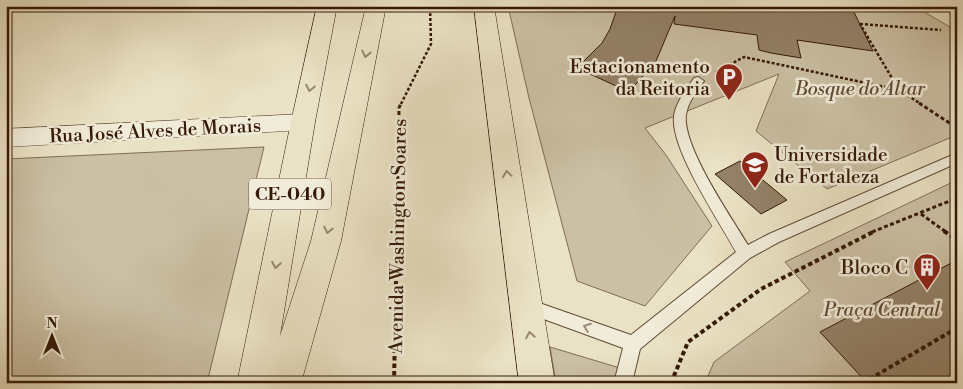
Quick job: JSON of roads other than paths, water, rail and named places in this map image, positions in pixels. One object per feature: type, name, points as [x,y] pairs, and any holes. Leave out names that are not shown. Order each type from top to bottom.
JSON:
[{"type":"highway","name":"CE-040","points":[[255,383],[303,122],[327,6]]},
{"type":"highway","points":[[283,383],[326,241],[376,6]]},
{"type":"highway","points":[[484,6],[537,383]]},
{"type":"street","name":"Rua José Alves de Morais","points":[[6,138],[303,122]]},
{"type":"lane","points":[[944,6],[957,14]]},
{"type":"lane","points":[[698,81],[686,100],[680,117],[682,139],[745,254]]},
{"type":"lane","points":[[623,383],[633,344],[745,254],[774,238],[957,158]]},
{"type":"lane","points":[[525,305],[633,344]]},
{"type":"place","name":"Estacionamento da Reitoria","points":[[729,101]]},
{"type":"place","name":"Universidade de Fortaleza","points":[[755,189]]},
{"type":"place","name":"Bloco C","points":[[927,291]]},
{"type":"park label","name":"Bosque do Altar","points":[[860,88]]},
{"type":"park label","name":"Praça Central","points":[[882,309]]}]
